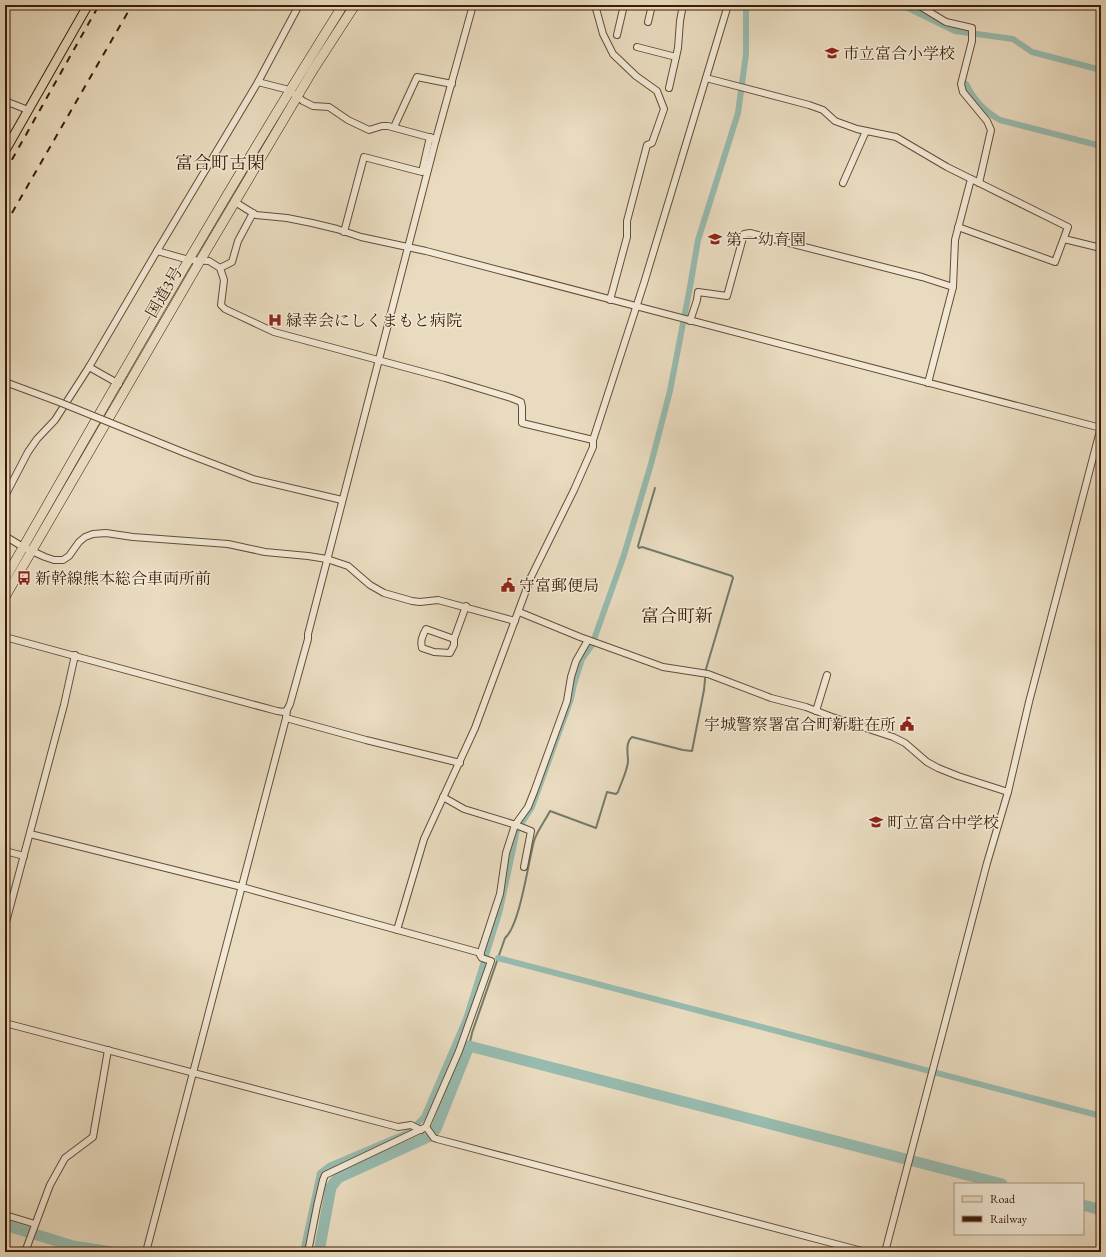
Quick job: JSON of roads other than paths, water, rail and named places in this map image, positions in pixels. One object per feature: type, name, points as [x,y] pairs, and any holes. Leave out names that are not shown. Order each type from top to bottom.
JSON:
[{"type":"highway","name":"国道3号","points":[[122,386],[188,260],[289,90],[343,5]]},
{"type":"highway","name":"国道3号","points":[[5,597],[28,549],[122,386],[200,261],[298,96],[355,5]]},
{"type":"highway","name":"国道3号","points":[[5,579],[28,549]]},
{"type":"main road","points":[[5,151],[88,5]]},
{"type":"street","points":[[5,496],[28,452],[37,439],[56,420],[90,367],[258,82],[299,5]]},
{"type":"street","points":[[344,232],[364,157],[422,172],[452,84],[473,5]]},
{"type":"street","points":[[595,5],[603,34],[613,54],[636,76],[657,91],[664,109],[652,143],[648,145],[627,221],[627,237],[610,300]]},
{"type":"street","points":[[616,35],[624,5]]},
{"type":"street","points":[[648,22],[652,5]]},
{"type":"street","points":[[669,88],[676,57],[683,5]]},
{"type":"street","points":[[397,930],[424,839],[475,728],[531,577],[574,490],[593,447],[593,438],[636,307],[728,5]]},
{"type":"street","points":[[918,5],[946,22],[972,28],[961,84],[963,92],[987,121],[991,130],[979,183]]},
{"type":"street","points":[[637,47],[676,57]]},
{"type":"street","points":[[394,127],[417,77],[452,84]]},
{"type":"street","points":[[706,78],[809,105],[823,110],[836,121],[866,131],[896,137],[947,167],[1068,227],[1055,262],[958,227]]},
{"type":"street","points":[[258,82],[289,90],[303,101],[313,106],[329,107],[348,120],[369,130],[382,126],[394,127],[433,138]]},
{"type":"street","points":[[5,101],[28,110]]},
{"type":"street","points":[[843,184],[866,131]]},
{"type":"street","points":[[146,1252],[409,247],[433,138]]},
{"type":"street","points":[[928,383],[952,287],[955,240],[971,179]]},
{"type":"street","points":[[235,202],[254,213],[312,223],[361,237],[409,247],[1101,428],[1029,702],[1008,792],[993,839],[885,1252]]},
{"type":"street","points":[[220,268],[232,262],[238,241],[254,213]]},
{"type":"street","points":[[689,321],[697,300],[698,292],[728,296],[744,234],[750,234],[922,277],[952,287]]},
{"type":"street","points":[[1064,239],[1101,248]]},
{"type":"street","points":[[157,251],[188,260],[209,261],[220,268],[224,280],[221,305],[224,309],[274,332],[445,378],[511,398],[521,402],[522,423],[593,438]]},
{"type":"street","points":[[90,367],[122,386]]},
{"type":"street","points":[[5,382],[253,479],[344,495]]},
{"type":"street","points":[[5,536],[50,559],[63,560],[69,556],[79,542],[85,537],[93,534],[106,533],[228,544],[265,552],[327,559],[348,566],[370,585],[384,593],[412,601],[420,602],[438,600],[466,606],[515,621]]},
{"type":"street","points":[[454,639],[427,629],[423,636],[421,646],[428,651],[449,653],[454,645],[454,639],[466,606]]},
{"type":"street","points":[[519,612],[663,667],[708,674],[771,698],[816,711],[893,737],[905,743],[927,762],[938,768],[1008,792]]},
{"type":"street","points":[[5,637],[277,711],[284,712],[287,710]]},
{"type":"street","points":[[483,957],[500,894],[506,853],[534,792],[566,701],[576,661],[592,641]]},
{"type":"street","points":[[5,926],[64,706],[74,655]]},
{"type":"street","points":[[816,711],[827,675]]},
{"type":"street","points":[[286,718],[366,740],[460,763]]},
{"type":"street","points":[[443,797],[464,809],[531,831],[524,867]]},
{"type":"street","points":[[30,834],[242,887],[397,930],[483,957],[491,961],[459,1051],[423,1129],[325,1175],[308,1252]]},
{"type":"street","points":[[5,851],[24,856]]},
{"type":"street","points":[[5,1023],[398,1127],[411,1126],[423,1129],[434,1138],[866,1252]]},
{"type":"street","points":[[25,1252],[50,1185],[65,1158],[93,1136],[108,1050]]},
{"type":"street","points":[[5,1215],[34,1226]]},
{"type":"waterway","points":[[303,1252],[320,1173],[329,1166],[409,1132],[424,1117],[466,1019],[500,910],[517,830],[532,807],[571,699],[582,659],[592,645],[624,555],[651,464],[670,391],[698,240],[738,113],[746,54],[746,5]]},
{"type":"waterway","points":[[902,5],[955,31],[1013,39],[1032,52],[1101,70]]},
{"type":"waterway","points":[[966,84],[980,105],[1000,120],[1101,146]]},
{"type":"waterway","points":[[469,1046],[472,1033],[505,938],[515,920],[523,893],[534,841],[550,811],[596,828],[607,792],[616,794],[618,792],[627,768],[628,742],[632,737],[692,751],[704,690],[706,669],[733,578],[732,576],[642,547],[639,548],[638,546],[655,488]]},
{"type":"waterway","points":[[498,958],[1101,1116]]},
{"type":"waterway","points":[[319,1252],[331,1187],[338,1178],[428,1137],[436,1129],[469,1046],[998,1183]]},
{"type":"waterway","points":[[1084,1205],[1101,1210]]},
{"type":"waterway","points":[[5,1225],[73,1246],[112,1252]]},
{"type":"railway","points":[[5,172],[99,5]]},
{"type":"railway","points":[[5,225],[132,5]]},
{"type":"place","name":"市立富合小学校","points":[[832,53]]},
{"type":"place","name":"第一幼育園","points":[[715,239]]},
{"type":"place","name":"緑幸会にしくまもと病院","points":[[275,320]]},
{"type":"place","name":"新幹線熊本総合車両所前","points":[[24,578]]},
{"type":"place","name":"守富郵便局","points":[[508,585]]},
{"type":"place","name":"宇城警察署富合町新駐在所","points":[[907,724]]},
{"type":"place","name":"町立富合中学校","points":[[876,822]]},
{"type":"district","name":"富合町古閑","points":[[220,162]]},
{"type":"district","name":"富合町新","points":[[677,615]]}]
